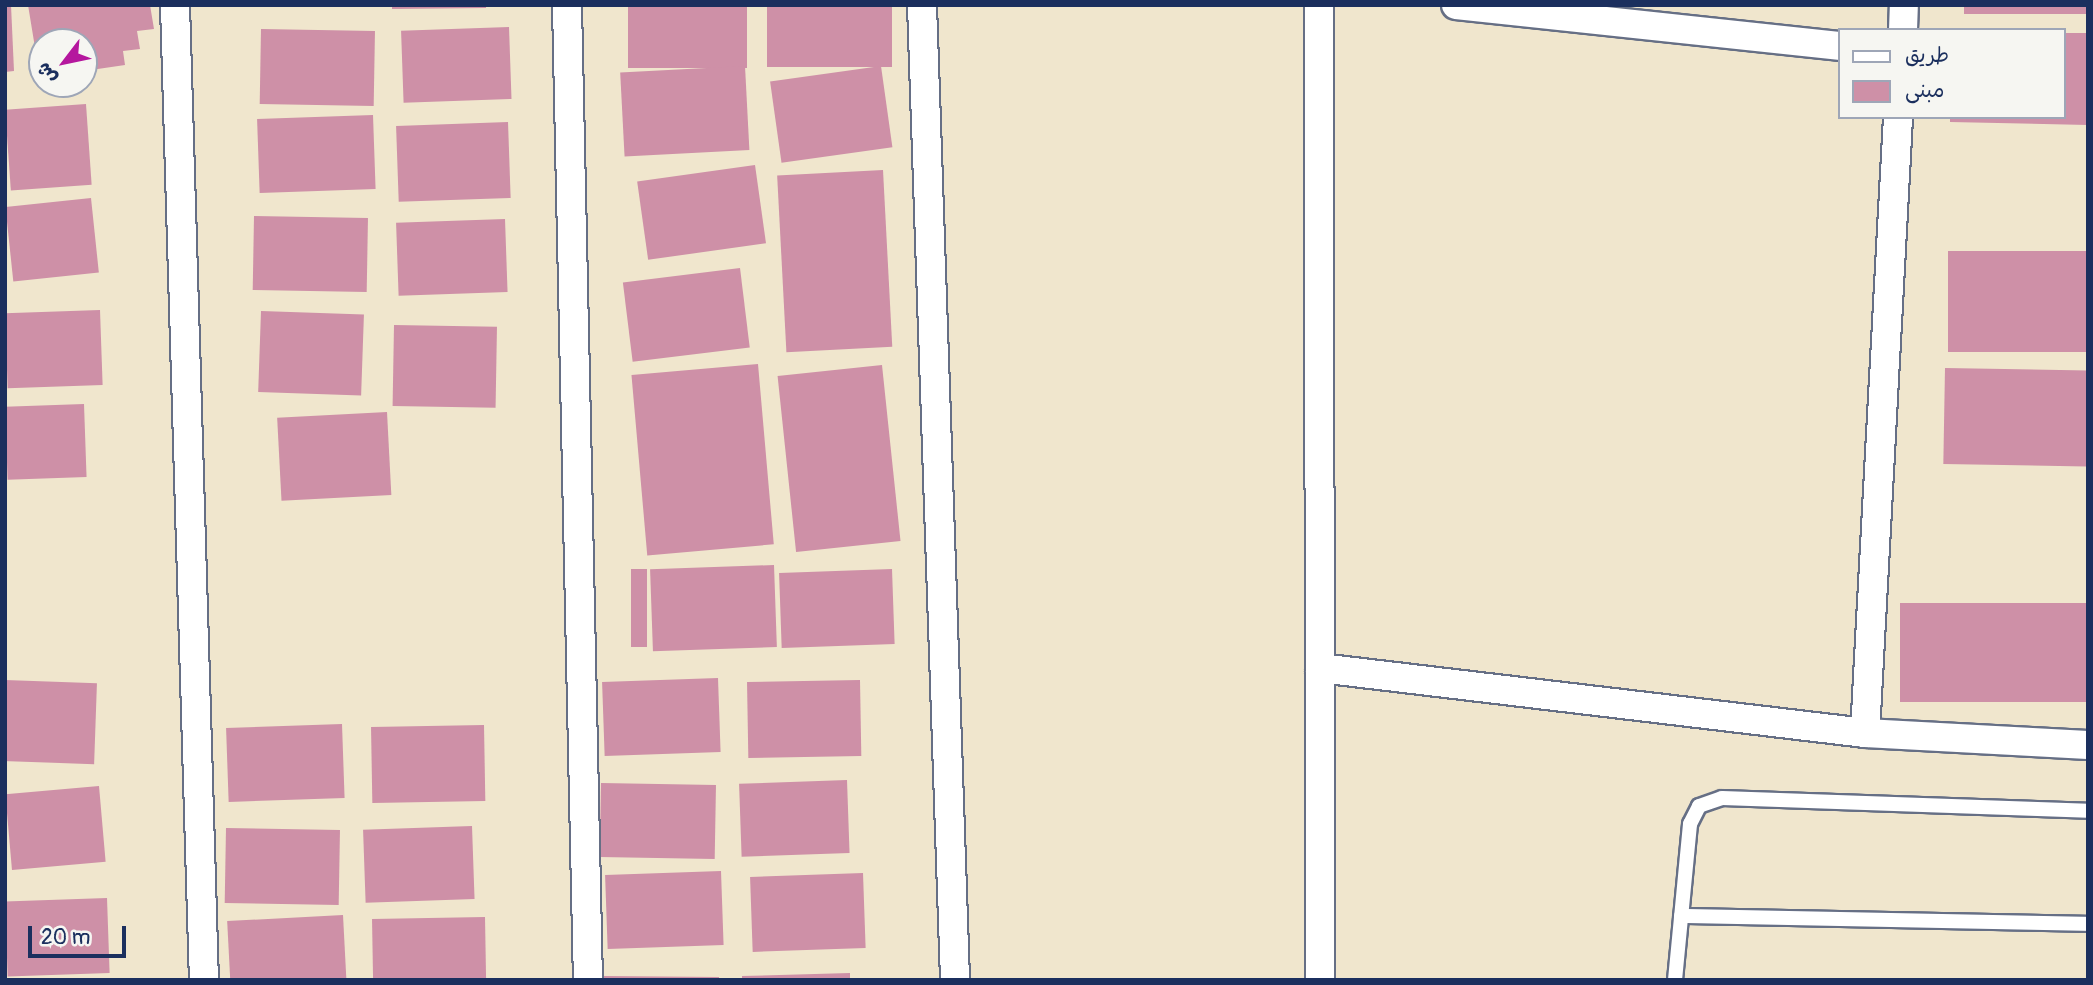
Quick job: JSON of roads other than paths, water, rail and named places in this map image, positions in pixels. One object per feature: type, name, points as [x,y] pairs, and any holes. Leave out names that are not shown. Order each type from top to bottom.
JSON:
[{"type":"street","points":[[175,5],[204,980]]},
{"type":"street","points":[[567,5],[588,980]]},
{"type":"street","points":[[922,5],[955,980]]},
{"type":"street","points":[[1319,5],[1320,980]]},
{"type":"street","points":[[1456,5],[1838,46]]},
{"type":"street","points":[[1903,28],[1904,5]]},
{"type":"street","points":[[1865,733],[1898,119]]},
{"type":"street","points":[[1320,668],[1865,733],[2088,745]]},
{"type":"lane","points":[[1675,980],[1690,824],[1699,806],[1721,798],[2088,811]]},
{"type":"lane","points":[[1681,916],[2088,924]]}]
